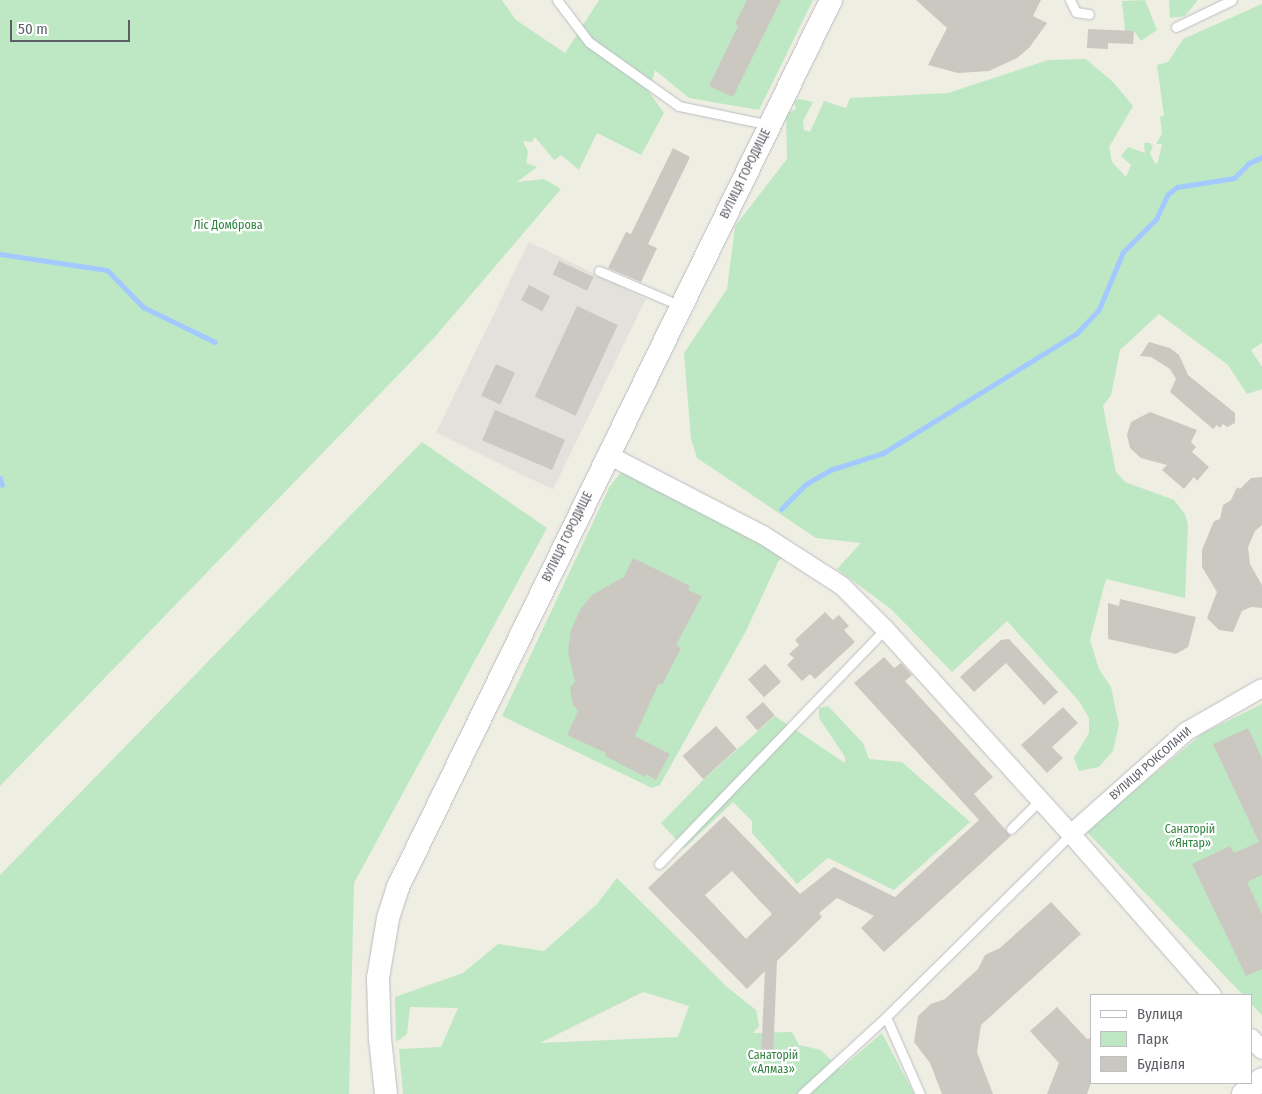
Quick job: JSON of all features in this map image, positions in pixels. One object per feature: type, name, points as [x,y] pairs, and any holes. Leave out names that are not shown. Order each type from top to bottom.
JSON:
[{"type":"street","name":"ВУЛИЦЯ ГОРОДИЩЕ","points":[[386,1094],[380,1039],[378,978],[388,918],[398,887],[831,0]]},
{"type":"street","points":[[608,455],[802,558],[842,586],[886,629],[1071,834],[1211,994]]},
{"type":"street","name":"ВУЛИЦЯ РОКСОЛАНИ","points":[[1071,834],[1186,731],[1262,688]]},
{"type":"street","points":[[1252,1039],[1262,1050]]},
{"type":"street","points":[[1243,1094],[1262,1079]]},
{"type":"lane","points":[[557,0],[589,42],[679,106],[770,125]]},
{"type":"lane","points":[[1070,0],[1076,12],[1090,14]]},
{"type":"lane","points":[[1176,27],[1232,0]]},
{"type":"lane","points":[[600,271],[682,306]]},
{"type":"lane","points":[[659,864],[886,629]]},
{"type":"lane","points":[[1010,829],[1040,800]]},
{"type":"lane","points":[[801,1094],[886,1017],[1071,834]]},
{"type":"lane","points":[[886,1017],[920,1094]]},
{"type":"shaded area","points":[[529,242],[646,299],[553,490],[436,433]]},
{"type":"green space","name":"Ліс Домброва","points":[[0,0],[502,0],[516,20],[565,53],[599,0],[813,0],[759,110],[689,98],[655,70],[649,92],[664,113],[641,155],[597,133],[579,170],[561,155],[554,160],[535,137],[532,142],[523,141],[528,152],[526,163],[537,167],[517,182],[544,179],[561,189],[434,338],[0,786]]},
{"type":"green space","points":[[1145,0],[1157,30],[1141,41],[1134,31],[1125,31],[1122,1]]},
{"type":"green space","points":[[1169,0],[1198,0],[1185,16],[1170,18]]},
{"type":"green space","points":[[1262,4],[1262,343],[1251,350],[1262,367],[1262,389],[1247,394],[1228,365],[1159,314],[1120,350],[1111,395],[1103,406],[1116,472],[1125,482],[1174,500],[1185,514],[1188,525],[1185,598],[1106,579],[1090,640],[1099,669],[1111,687],[1119,725],[1113,751],[1099,767],[1079,771],[1074,758],[1089,733],[1089,718],[1079,701],[1007,621],[952,672],[891,609],[837,569],[861,543],[816,538],[697,458],[691,439],[684,353],[727,289],[735,226],[787,159],[786,114],[796,109],[794,102],[799,99],[813,102],[803,121],[804,130],[810,132],[824,101],[846,108],[850,98],[948,93],[1048,60],[1086,59],[1114,83],[1133,106],[1109,147],[1112,162],[1126,177],[1131,165],[1121,156],[1128,147],[1145,153],[1144,143],[1150,143],[1153,146],[1150,153],[1155,164],[1158,162],[1162,144],[1156,144],[1162,134],[1160,116],[1164,116],[1157,65],[1168,62],[1183,39]]},
{"type":"green space","points":[[422,442],[547,528],[354,883],[349,1094],[0,1094],[0,875]]},
{"type":"green space","points":[[622,471],[788,551],[778,562],[746,631],[660,785],[652,788],[502,716],[610,486]]},
{"type":"green space","name":"Санаторій «Янтар»","points":[[1262,704],[1262,1015],[1252,1005],[1252,994],[1242,994],[1086,831],[1203,733]]},
{"type":"green space","points":[[828,706],[863,743],[869,759],[902,762],[970,822],[894,890],[828,858],[797,884],[752,833],[752,821],[733,802],[684,848],[661,823],[704,779],[775,716],[845,763],[845,757],[819,718],[819,708]]},
{"type":"green space","name":"Санаторій «Алмаз»","points":[[617,878],[727,987],[756,1010],[759,1026],[753,1033],[792,1032],[799,1045],[821,1050],[840,1069],[882,1033],[914,1094],[403,1094],[399,1049],[441,1047],[458,1008],[410,1007],[407,1034],[396,1042],[395,997],[463,973],[498,944],[544,951],[597,904]],"holes":[[[643,992],[689,1006],[678,1037],[540,1043]]]},
{"type":"building","points":[[747,0],[781,0],[733,97],[709,86],[738,26],[735,24]]},
{"type":"building","points":[[916,0],[1041,0],[1033,16],[1047,23],[1029,48],[1017,58],[989,71],[958,73],[928,65],[947,28]]},
{"type":"building","points":[[1088,29],[1134,31],[1133,44],[1108,43],[1108,49],[1087,48]]},
{"type":"building","points":[[673,148],[690,157],[648,244],[657,248],[641,282],[608,268],[626,232],[631,234]]},
{"type":"building","points":[[559,261],[593,277],[587,291],[553,275]]},
{"type":"building","points":[[529,285],[550,296],[542,311],[521,300]]},
{"type":"building","points":[[577,306],[618,325],[576,416],[535,397]]},
{"type":"building","points":[[1149,342],[1170,348],[1179,355],[1188,375],[1235,413],[1235,423],[1227,427],[1223,424],[1220,428],[1217,425],[1213,429],[1170,392],[1176,379],[1170,369],[1151,357],[1140,356]]},
{"type":"building","points":[[496,364],[515,373],[500,405],[481,396]]},
{"type":"building","points":[[495,410],[565,440],[552,470],[482,440]]},
{"type":"building","points":[[1150,412],[1197,430],[1191,442],[1196,447],[1192,452],[1209,467],[1197,481],[1194,477],[1184,489],[1162,470],[1167,465],[1141,458],[1130,448],[1127,435],[1131,422]]},
{"type":"building","points":[[1262,477],[1262,525],[1255,531],[1248,547],[1250,564],[1262,585],[1262,608],[1251,607],[1242,611],[1233,632],[1219,630],[1207,618],[1217,592],[1202,567],[1202,550],[1214,521],[1220,519],[1223,505],[1231,500],[1237,487],[1240,489],[1251,478]]},
{"type":"building","points":[[633,558],[690,586],[688,590],[702,596],[676,645],[681,648],[662,685],[659,683],[635,736],[670,754],[656,780],[646,774],[645,777],[605,756],[606,753],[567,735],[578,711],[573,705],[570,687],[575,682],[568,652],[571,630],[580,610],[592,595],[624,577]]},
{"type":"building","points":[[1120,599],[1196,617],[1188,647],[1176,654],[1108,639],[1108,603],[1119,606]]},
{"type":"building","points":[[825,612],[833,620],[839,615],[849,626],[844,630],[855,642],[815,679],[810,674],[802,681],[787,665],[794,658],[789,654],[799,645],[795,640]]},
{"type":"building","points":[[1009,639],[1058,692],[1044,705],[1006,663],[974,692],[960,677],[1001,640]]},
{"type":"building","points":[[884,657],[894,668],[901,663],[912,675],[905,681],[993,777],[974,794],[1011,836],[884,952],[861,928],[874,916],[837,898],[819,913],[822,917],[777,961],[773,1057],[761,1056],[765,971],[747,989],[648,888],[724,816],[800,894],[834,867],[895,897],[979,820],[854,683]],"holes":[[[732,871],[772,914],[746,939],[705,895]]]},
{"type":"building","points":[[765,664],[781,682],[764,697],[748,679]]},
{"type":"building","points":[[763,702],[775,716],[757,731],[746,717]]},
{"type":"building","points":[[1063,707],[1078,723],[1052,747],[1063,758],[1047,773],[1021,745]]},
{"type":"building","points":[[716,726],[737,749],[703,779],[683,756]]},
{"type":"building","points":[[1248,728],[1262,758],[1262,875],[1247,882],[1262,914],[1262,969],[1246,976],[1192,864],[1230,846],[1234,853],[1259,842],[1213,744]]},
{"type":"building","points":[[1051,902],[1081,934],[981,1025],[977,1052],[993,1094],[942,1094],[930,1063],[914,1042],[918,1016],[931,1004],[945,999],[978,969],[985,955],[1000,948]]},
{"type":"building","points":[[1057,1007],[1087,1039],[1090,1038],[1091,1084],[1087,1094],[1047,1094],[1059,1063],[1030,1031]]},
{"type":"waterway","points":[[781,509],[806,484],[830,470],[883,453],[1076,334],[1099,309],[1123,252],[1156,219],[1167,195],[1177,187],[1234,178],[1249,163],[1262,157]]},
{"type":"waterway","points":[[0,254],[107,270],[143,307],[215,342]]},
{"type":"waterway","points":[[0,478],[2,485]]}]
